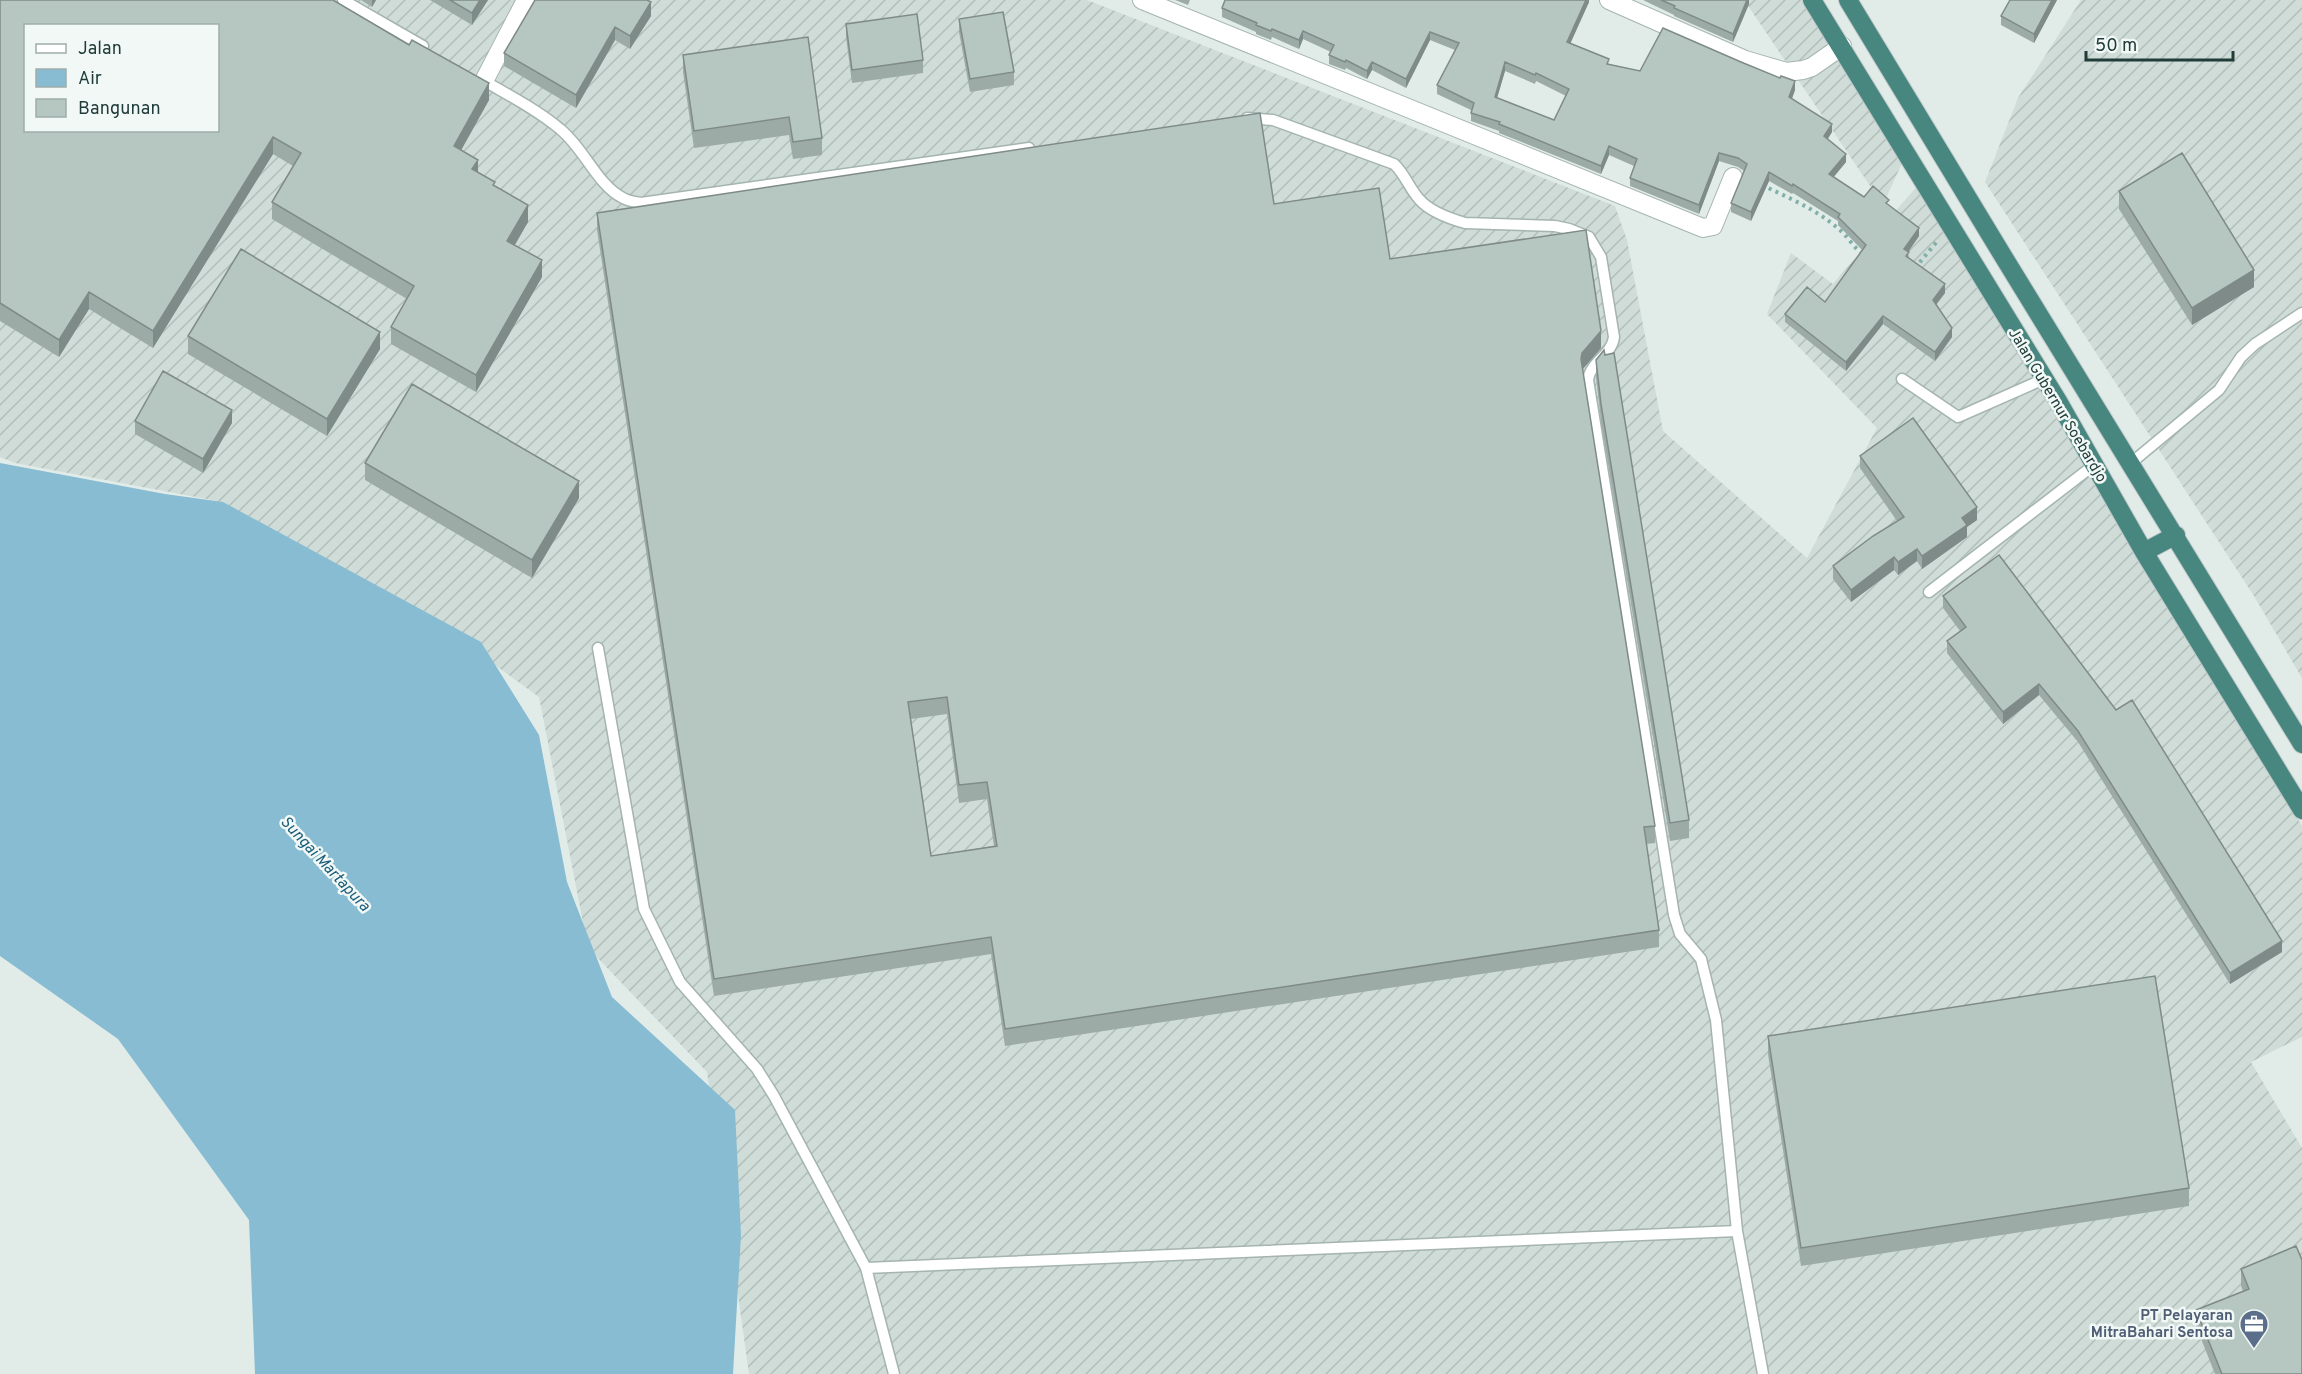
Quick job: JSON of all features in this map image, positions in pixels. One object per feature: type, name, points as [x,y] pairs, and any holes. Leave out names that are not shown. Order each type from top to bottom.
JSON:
[{"type":"highway","name":"Jalan Gubernur Soebardjo","points":[[1812,0],[2044,379],[2144,552],[2302,810]]},
{"type":"highway","name":"Jalan Gubernur Soebardjo","points":[[1848,0],[2302,744]]},
{"type":"highway","points":[[2144,552],[2176,535]]},
{"type":"street","points":[[479,79],[526,0]]},
{"type":"street","points":[[1142,0],[1703,228],[1713,226],[1733,177]]},
{"type":"street","points":[[1609,0],[1745,60],[1786,72],[1812,67],[1842,46]]},
{"type":"lane","points":[[343,0],[433,52]]},
{"type":"lane","points":[[479,79],[539,112],[576,143],[605,184],[622,198],[641,203],[1037,147]]},
{"type":"lane","points":[[1238,117],[1273,120],[1394,164],[1425,205],[1455,220],[1465,223],[1555,226],[1569,229],[1589,237],[1601,257],[1614,337],[1612,347],[1590,371],[1588,381],[1674,915],[1680,933],[1701,959],[1716,1020],[1737,1231],[1762,1374]]},
{"type":"lane","points":[[2131,463],[2219,390],[2241,357],[2302,313]]},
{"type":"lane","points":[[1902,379],[1958,417],[2044,379]]},
{"type":"lane","points":[[1929,592],[2094,465]]},
{"type":"lane","points":[[598,648],[644,909],[680,981],[757,1069],[774,1096],[866,1268],[894,1374]]},
{"type":"lane","points":[[866,1268],[1737,1231]]},
{"type":"path","points":[[1733,177],[1763,185],[1808,207],[1841,231],[1859,252],[1869,257]]},
{"type":"path","points":[[1914,269],[1950,225]]},
{"type":"shaded area","points":[[0,0],[1087,0],[1615,206],[1627,240],[1663,431],[1807,558],[1877,428],[1767,314],[1791,253],[1833,284],[1918,185],[2072,436],[2302,826],[2302,1037],[2251,1062],[2302,1148],[2302,1374],[749,1374],[707,1072],[588,948],[539,697],[434,621],[217,501],[15,463],[0,457]]},
{"type":"shaded area","points":[[1744,0],[1803,0],[1902,163],[1883,205]]},
{"type":"shaded area","points":[[2081,0],[2302,0],[2302,678],[2254,596],[1985,182],[2018,98]]},
{"type":"water","name":"Sungai Martapura","points":[[0,463],[165,494],[223,502],[481,642],[539,735],[567,882],[612,997],[735,1110],[741,1235],[733,1374],[255,1374],[249,1220],[118,1039],[0,956]]},
{"type":"building","points":[[0,0],[333,0],[409,45],[412,40],[489,83],[454,146],[478,160],[472,169],[495,182],[493,185],[528,205],[507,241],[542,260],[476,375],[391,327],[414,286],[272,202],[301,153],[273,137],[153,331],[89,292],[59,340],[0,303]]},
{"type":"building","points":[[450,0],[480,0],[472,13]]},
{"type":"building","points":[[535,0],[647,0],[651,2],[630,36],[615,27],[576,95],[504,53]]},
{"type":"building","points":[[1225,0],[1586,0],[1567,42],[1609,59],[1607,64],[1640,71],[1663,28],[1780,78],[1781,76],[1795,81],[1789,97],[1832,124],[1824,136],[1846,154],[1829,174],[1864,197],[1873,186],[1889,200],[1886,203],[1919,228],[1904,249],[1909,252],[1906,256],[1945,284],[1933,300],[1952,328],[1935,352],[1883,316],[1846,362],[1785,314],[1807,287],[1825,302],[1866,245],[1838,217],[1840,214],[1793,184],[1792,186],[1769,172],[1751,212],[1731,203],[1747,164],[1738,158],[1719,153],[1699,205],[1630,178],[1637,159],[1609,146],[1601,166],[1499,124],[1500,122],[1471,113],[1474,103],[1437,85],[1459,43],[1430,32],[1406,79],[1372,62],[1367,71],[1346,60],[1345,62],[1329,55],[1334,45],[1303,31],[1299,40],[1256,25],[1257,23],[1222,8]],"holes":[[[1505,62],[1535,75],[1536,73],[1569,89],[1554,120],[1495,97]]]},
{"type":"building","points":[[1661,0],[1747,0],[1733,34]]},
{"type":"building","points":[[2010,0],[2052,0],[2034,34],[2001,16]]},
{"type":"building","points":[[1003,12],[1014,72],[970,79],[959,19]]},
{"type":"building","points":[[917,14],[923,60],[852,70],[846,24]]},
{"type":"building","points":[[808,37],[822,138],[793,142],[789,117],[694,131],[683,55]]},
{"type":"building","points":[[1260,113],[1274,204],[1379,188],[1390,259],[1586,230],[1601,331],[1582,353],[1581,359],[1655,826],[1644,827],[1659,930],[1005,1029],[991,937],[714,979],[597,213]],"holes":[[[947,697],[959,785],[987,782],[997,846],[931,856],[908,702]]]},
{"type":"building","points":[[2182,153],[2254,270],[2192,308],[2119,191]]},
{"type":"building","points":[[241,249],[380,332],[327,419],[188,336]]},
{"type":"building","points":[[1604,350],[1605,355],[1614,353],[1689,820],[1670,823],[1601,404],[1596,360]]},
{"type":"building","points":[[163,371],[232,410],[203,459],[135,421]]},
{"type":"building","points":[[412,384],[579,481],[532,560],[365,463]]},
{"type":"building","points":[[1913,418],[1977,507],[1962,518],[1967,525],[1922,556],[1917,549],[1898,562],[1894,557],[1851,590],[1833,566],[1873,536],[1904,517],[1860,456]]},
{"type":"building","points":[[1999,555],[2116,710],[2132,700],[2282,941],[2230,973],[2078,731],[2039,684],[2003,712],[1947,641],[1966,627],[1943,596]]},
{"type":"building","points":[[2155,976],[2189,1188],[1801,1248],[1768,1036]]},
{"type":"building","name":"PT Pelayaran MitraBahari Sentosa","points":[[2296,1246],[2302,1260],[2302,1374],[2222,1374],[2196,1310],[2249,1289],[2241,1269]]},
{"type":"place","name":"PT Pelayaran MitraBahari Sentosa","points":[[2254,1350]]}]
